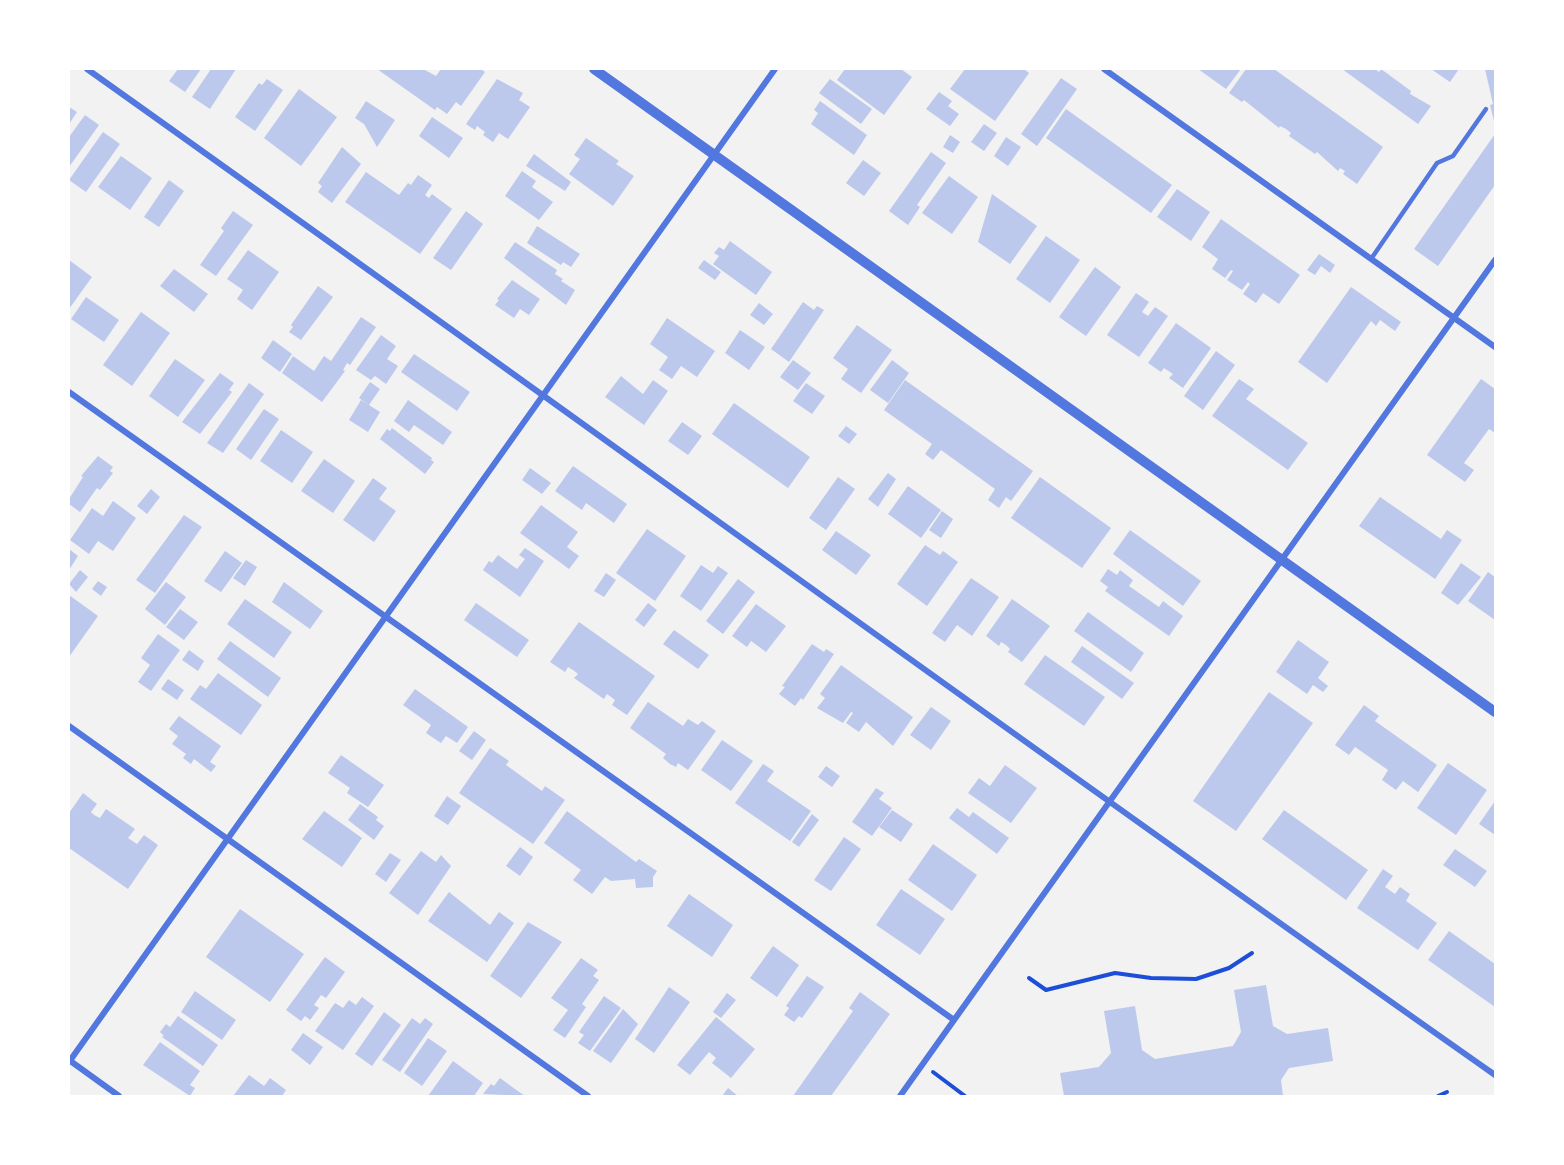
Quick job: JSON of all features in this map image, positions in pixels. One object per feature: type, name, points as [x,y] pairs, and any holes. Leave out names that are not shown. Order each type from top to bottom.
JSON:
[{"type":"street","points":[[87,69],[544,394],[1109,804],[1495,1076]]},
{"type":"street","points":[[594,69],[1283,558],[1495,712]]},
{"type":"street","points":[[119,1096],[69,1061],[775,69]]},
{"type":"street","points":[[1104,69],[1495,347]]},
{"type":"street","points":[[900,1096],[1495,260]]},
{"type":"street","points":[[69,392],[954,1020]]},
{"type":"street","points":[[69,726],[588,1096]]},
{"type":"lane","points":[[1371,259],[1437,162],[1454,156],[1486,109]]},
{"type":"path","points":[[1029,978],[1046,990],[1115,974],[1196,979],[1229,968],[1252,953]]},
{"type":"path","points":[[922,1065],[964,1096]]},
{"type":"path","points":[[1438,1096],[1447,1092]]},
{"type":"building","points":[[178,69],[201,69],[185,92],[169,81]]},
{"type":"building","points":[[211,69],[236,69],[210,109],[192,97]]},
{"type":"building","points":[[377,69],[423,69],[436,76],[441,69],[481,69],[485,72],[461,106],[456,102],[447,114],[437,107],[435,110]]},
{"type":"building","points":[[845,69],[901,69],[912,77],[884,115],[837,80]]},
{"type":"building","points":[[965,69],[1024,69],[1029,73],[995,121],[950,89]]},
{"type":"building","points":[[1198,69],[1241,69],[1226,89]]},
{"type":"building","points":[[1246,69],[1274,69],[1383,147],[1357,184],[1343,174],[1345,171],[1340,168],[1338,171],[1317,152],[1315,154],[1289,136],[1291,133],[1286,129],[1280,126],[1279,128],[1244,100],[1242,102],[1229,93]]},
{"type":"building","points":[[1342,69],[1375,69],[1379,72],[1381,69],[1411,91],[1410,94],[1431,106],[1418,124]]},
{"type":"building","points":[[1431,69],[1459,69],[1450,82]]},
{"type":"building","points":[[1485,69],[1495,69],[1495,125],[1490,105],[1493,104]]},
{"type":"building","points":[[1061,78],[1077,89],[1037,146],[1021,134]]},
{"type":"building","points":[[267,79],[283,90],[255,131],[235,117],[259,83],[262,85]]},
{"type":"building","points":[[497,79],[523,93],[519,100],[530,107],[508,139],[499,133],[493,142],[483,135],[485,132],[477,126],[475,130],[466,124]]},
{"type":"building","points":[[830,79],[872,109],[861,124],[819,93]]},
{"type":"building","points":[[299,89],[337,117],[301,166],[264,138]]},
{"type":"building","points":[[939,92],[952,101],[948,106],[959,114],[950,126],[926,109]]},
{"type":"building","points":[[366,101],[395,120],[377,147],[364,124],[355,118]]},
{"type":"building","points":[[820,101],[867,135],[854,155],[811,124],[818,113],[814,110]]},
{"type":"building","points":[[69,107],[77,112],[69,124]]},
{"type":"building","points":[[1066,109],[1172,185],[1151,213],[1046,138]]},
{"type":"building","points":[[85,115],[99,125],[69,167],[69,137]]},
{"type":"building","points":[[432,117],[463,138],[449,158],[419,136]]},
{"type":"building","points":[[984,124],[997,133],[984,151],[971,142]]},
{"type":"building","points":[[103,132],[120,144],[86,192],[69,180]]},
{"type":"building","points":[[1495,134],[1495,185],[1438,266],[1414,249]]},
{"type":"building","points":[[950,135],[960,142],[953,153],[943,147]]},
{"type":"building","points":[[1006,137],[1021,147],[1008,166],[994,156]]},
{"type":"building","points":[[586,138],[619,161],[616,164],[634,176],[613,206],[569,174],[580,159],[574,155]]},
{"type":"building","points":[[342,147],[361,164],[332,203],[318,192],[322,186],[318,183]]},
{"type":"building","points":[[931,152],[946,163],[917,205],[920,207],[908,225],[889,211]]},
{"type":"building","points":[[534,154],[571,182],[565,191],[526,166]]},
{"type":"building","points":[[121,156],[152,178],[130,210],[98,187]]},
{"type":"building","points":[[863,160],[881,173],[864,196],[846,183]]},
{"type":"building","points":[[522,171],[536,181],[532,187],[553,202],[539,220],[505,196]]},
{"type":"building","points":[[366,172],[399,195],[408,183],[411,185],[418,175],[432,185],[425,195],[429,198],[432,194],[452,209],[420,254],[345,202]]},
{"type":"building","points":[[949,176],[978,197],[952,234],[922,213]]},
{"type":"building","points":[[169,180],[184,191],[159,227],[144,217]]},
{"type":"building","points":[[1177,189],[1210,212],[1191,241],[1157,217]]},
{"type":"building","points":[[992,194],[1037,226],[1010,264],[978,242]]},
{"type":"building","points":[[233,211],[253,225],[216,276],[200,265],[224,231],[221,228]]},
{"type":"building","points":[[466,211],[483,224],[451,270],[433,258]]},
{"type":"building","points":[[1221,219],[1300,275],[1279,304],[1263,293],[1256,303],[1243,294],[1250,284],[1248,282],[1242,290],[1227,280],[1233,271],[1231,270],[1225,278],[1212,269],[1218,259],[1202,247]]},
{"type":"building","points":[[537,226],[580,254],[571,267],[563,262],[561,265],[527,243]]},
{"type":"building","points":[[1046,236],[1080,260],[1050,303],[1016,279]]},
{"type":"building","points":[[730,241],[772,272],[756,295],[713,264],[719,256],[714,253],[719,247],[724,250]]},
{"type":"building","points":[[515,242],[557,270],[555,274],[563,279],[561,281],[575,290],[566,305],[504,258]]},
{"type":"building","points":[[248,250],[279,272],[252,310],[237,299],[243,290],[227,279]]},
{"type":"building","points":[[1319,254],[1335,265],[1330,273],[1321,266],[1315,275],[1307,270]]},
{"type":"building","points":[[69,260],[92,277],[69,309]]},
{"type":"building","points":[[704,260],[721,272],[715,280],[698,268]]},
{"type":"building","points":[[1095,267],[1121,287],[1086,336],[1059,317]]},
{"type":"building","points":[[174,269],[208,294],[194,312],[160,286]]},
{"type":"building","points":[[512,280],[540,299],[529,315],[520,309],[514,318],[495,305]]},
{"type":"building","points":[[318,286],[333,297],[301,340],[289,332],[293,327],[291,325]]},
{"type":"building","points":[[1351,287],[1401,322],[1395,331],[1380,320],[1376,326],[1371,321],[1327,383],[1298,362]]},
{"type":"building","points":[[1136,293],[1149,302],[1142,312],[1148,316],[1155,307],[1168,316],[1139,357],[1107,335]]},
{"type":"building","points":[[86,297],[119,320],[104,342],[71,319]]},
{"type":"building","points":[[803,302],[814,310],[817,306],[824,310],[789,362],[771,349]]},
{"type":"building","points":[[759,303],[773,314],[764,325],[750,315]]},
{"type":"building","points":[[141,312],[170,333],[132,386],[103,365]]},
{"type":"building","points":[[361,317],[376,327],[350,365],[347,363],[343,370],[345,371],[322,402],[282,373],[293,356],[314,371],[324,356],[331,361]]},
{"type":"building","points":[[667,318],[715,351],[697,377],[681,366],[672,379],[659,370],[668,357],[650,344]]},
{"type":"building","points":[[1176,323],[1211,348],[1183,388],[1169,378],[1173,374],[1164,368],[1161,372],[1148,363]]},
{"type":"building","points":[[857,325],[892,350],[861,393],[841,379],[848,369],[833,358]]},
{"type":"building","points":[[740,330],[765,347],[749,370],[725,353]]},
{"type":"building","points":[[381,335],[396,346],[387,359],[398,366],[386,384],[375,376],[371,380],[356,370]]},
{"type":"building","points":[[273,340],[292,354],[280,372],[261,358]]},
{"type":"building","points":[[1216,351],[1235,365],[1203,410],[1184,396]]},
{"type":"building","points":[[414,354],[470,392],[457,411],[401,372]]},
{"type":"building","points":[[175,359],[205,380],[178,417],[149,396]]},
{"type":"building","points":[[793,360],[811,373],[798,390],[780,377]]},
{"type":"building","points":[[892,360],[909,373],[888,403],[870,390]]},
{"type":"building","points":[[220,373],[234,383],[229,390],[232,392],[200,434],[182,422]]},
{"type":"building","points":[[621,376],[643,394],[653,380],[668,391],[644,425],[605,397]]},
{"type":"building","points":[[1239,379],[1254,389],[1246,399],[1308,443],[1288,470],[1212,416]]},
{"type":"building","points":[[1481,379],[1495,389],[1495,433],[1489,429],[1464,463],[1474,470],[1465,482],[1427,455]]},
{"type":"building","points":[[905,380],[1033,471],[1011,501],[1006,497],[999,508],[988,500],[995,489],[941,450],[933,460],[925,454],[932,444],[884,410]]},
{"type":"building","points":[[370,382],[380,389],[369,405],[359,398]]},
{"type":"building","points":[[249,383],[264,394],[223,453],[207,443]]},
{"type":"building","points":[[806,383],[825,396],[812,414],[793,401]]},
{"type":"building","points":[[361,400],[380,412],[368,432],[349,420]]},
{"type":"building","points":[[408,400],[452,432],[443,445],[414,425],[409,432],[394,421]]},
{"type":"building","points":[[734,403],[810,457],[788,488],[712,434]]},
{"type":"building","points":[[264,409],[279,419],[251,460],[236,449]]},
{"type":"building","points":[[682,422],[702,436],[688,455],[668,441]]},
{"type":"building","points":[[846,426],[857,434],[849,444],[838,436]]},
{"type":"building","points":[[392,428],[432,458],[434,462],[425,474],[380,439],[387,429],[390,431]]},
{"type":"building","points":[[281,430],[313,452],[292,483],[260,461]]},
{"type":"building","points":[[98,456],[113,467],[110,471],[113,473],[100,490],[97,488],[80,512],[69,504],[69,499],[83,477],[81,476]]},
{"type":"building","points":[[324,459],[355,481],[333,513],[301,491]]},
{"type":"building","points":[[573,466],[627,504],[614,523],[586,503],[582,510],[555,491]]},
{"type":"building","points":[[530,468],[551,483],[542,494],[522,480]]},
{"type":"building","points":[[888,473],[896,479],[878,507],[868,499]]},
{"type":"building","points":[[838,477],[855,489],[826,530],[809,518]]},
{"type":"building","points":[[1040,477],[1111,528],[1082,568],[1011,518]]},
{"type":"building","points":[[373,478],[387,488],[379,499],[396,511],[374,542],[343,520]]},
{"type":"building","points":[[908,486],[941,510],[921,538],[888,514]]},
{"type":"building","points":[[151,489],[160,497],[147,514],[137,506]]},
{"type":"building","points":[[1380,497],[1441,539],[1447,530],[1462,540],[1435,579],[1359,526]]},
{"type":"building","points":[[113,501],[136,518],[113,551],[98,541],[89,554],[70,540],[92,508],[103,516]]},
{"type":"building","points":[[541,505],[578,532],[567,547],[579,556],[569,569],[520,533]]},
{"type":"building","points":[[942,511],[953,519],[941,538],[929,530]]},
{"type":"building","points":[[184,515],[202,527],[155,593],[136,580]]},
{"type":"building","points":[[647,529],[686,556],[655,601],[616,573]]},
{"type":"building","points":[[1130,530],[1201,581],[1183,606],[1113,554]]},
{"type":"building","points":[[836,531],[871,555],[856,575],[822,550]]},
{"type":"building","points":[[925,545],[940,555],[943,551],[958,562],[927,606],[897,584]]},
{"type":"building","points":[[525,548],[544,561],[520,597],[483,570],[489,561],[492,563],[498,555],[517,569],[525,559],[519,555]]},
{"type":"building","points":[[69,549],[78,556],[69,570]]},
{"type":"building","points":[[225,551],[242,563],[221,592],[204,581]]},
{"type":"building","points":[[246,560],[257,567],[245,586],[233,578]]},
{"type":"building","points":[[1461,563],[1481,577],[1458,605],[1441,593]]},
{"type":"building","points":[[701,565],[713,573],[718,566],[728,573],[701,611],[680,596]]},
{"type":"building","points":[[1108,569],[1117,575],[1120,570],[1133,580],[1129,586],[1159,607],[1163,601],[1183,616],[1169,636],[1105,591],[1108,587],[1100,581]]},
{"type":"building","points":[[80,570],[88,577],[76,592],[69,584]]},
{"type":"building","points":[[1488,572],[1495,577],[1495,620],[1468,601]]},
{"type":"building","points":[[606,573],[616,580],[604,597],[594,591]]},
{"type":"building","points":[[971,578],[999,597],[972,636],[957,625],[945,642],[932,633]]},
{"type":"building","points":[[738,579],[755,592],[723,634],[706,621]]},
{"type":"building","points":[[98,581],[107,587],[101,596],[92,589]]},
{"type":"building","points":[[166,582],[186,597],[165,625],[145,609]]},
{"type":"building","points":[[284,582],[323,611],[310,629],[272,602]]},
{"type":"building","points":[[69,595],[98,616],[69,657]]},
{"type":"building","points":[[245,599],[292,632],[274,658],[227,624]]},
{"type":"building","points":[[1012,599],[1050,626],[1022,662],[1008,652],[1010,649],[1006,645],[1001,642],[999,646],[986,636]]},
{"type":"building","points":[[476,603],[529,640],[517,657],[464,620]]},
{"type":"building","points":[[648,603],[657,610],[644,627],[635,620]]},
{"type":"building","points":[[756,604],[786,626],[766,652],[751,641],[747,647],[732,636]]},
{"type":"building","points":[[180,609],[198,622],[184,640],[166,627]]},
{"type":"building","points":[[1088,612],[1144,653],[1131,672],[1074,631]]},
{"type":"building","points":[[579,622],[655,676],[627,715],[612,705],[615,700],[607,694],[604,699],[574,678],[578,674],[573,670],[568,667],[565,672],[550,662]]},
{"type":"building","points":[[674,630],[709,655],[698,669],[663,644]]},
{"type":"building","points":[[158,634],[180,650],[151,691],[138,682],[150,665],[141,658]]},
{"type":"building","points":[[1298,640],[1329,662],[1318,678],[1328,686],[1323,692],[1313,685],[1307,694],[1276,672]]},
{"type":"building","points":[[230,641],[281,678],[268,697],[217,659]]},
{"type":"building","points":[[812,644],[824,652],[826,649],[834,654],[803,700],[801,698],[795,706],[779,694],[785,687],[782,686]]},
{"type":"building","points":[[1082,646],[1134,683],[1122,699],[1071,662]]},
{"type":"building","points":[[189,650],[204,661],[198,671],[182,660]]},
{"type":"building","points":[[1045,655],[1105,697],[1084,726],[1024,684]]},
{"type":"building","points":[[841,665],[913,717],[893,746],[866,722],[859,732],[846,723],[853,713],[851,712],[843,723],[817,708],[825,698],[820,694]]},
{"type":"building","points":[[218,673],[262,705],[241,735],[190,699],[200,685],[206,689]]},
{"type":"building","points":[[168,679],[184,690],[177,700],[161,689]]},
{"type":"building","points":[[415,689],[468,727],[457,743],[446,736],[441,743],[426,733],[431,725],[403,705]]},
{"type":"building","points":[[1269,692],[1313,723],[1236,831],[1193,801]]},
{"type":"building","points":[[648,702],[683,726],[688,719],[698,725],[702,721],[716,731],[688,770],[678,763],[676,767],[670,764],[663,758],[666,754],[630,728]]},
{"type":"building","points":[[1364,705],[1379,716],[1375,721],[1437,765],[1418,792],[1403,781],[1396,790],[1382,780],[1388,770],[1355,747],[1349,755],[1335,745]]},
{"type":"building","points":[[931,707],[951,721],[931,750],[910,735]]},
{"type":"building","points":[[179,716],[221,746],[210,762],[216,766],[211,772],[194,759],[191,764],[183,758],[186,754],[172,744],[178,736],[169,729]]},
{"type":"building","points":[[474,731],[486,740],[472,760],[459,751]]},
{"type":"building","points":[[722,740],[753,761],[731,791],[701,770]]},
{"type":"building","points":[[490,748],[509,761],[506,765],[542,791],[545,786],[565,800],[533,844],[459,793]]},
{"type":"building","points":[[341,755],[384,785],[368,807],[347,793],[350,788],[328,773]]},
{"type":"building","points":[[1448,763],[1487,790],[1456,835],[1417,808]]},
{"type":"building","points":[[763,764],[774,771],[767,781],[811,811],[790,841],[735,803]]},
{"type":"building","points":[[1005,765],[1037,788],[1011,823],[968,793],[979,778],[990,786]]},
{"type":"building","points":[[826,766],[840,776],[832,787],[818,777]]},
{"type":"building","points":[[876,788],[884,793],[879,799],[892,808],[872,836],[852,822]]},
{"type":"building","points":[[83,793],[97,804],[91,812],[94,815],[100,818],[106,809],[135,829],[128,838],[137,844],[144,835],[158,845],[128,889],[69,848],[69,813]]},
{"type":"building","points":[[447,796],[461,806],[448,825],[434,816]]},
{"type":"building","points":[[1495,801],[1495,835],[1479,824]]},
{"type":"building","points":[[360,804],[378,817],[376,820],[384,826],[374,840],[348,820]]},
{"type":"building","points":[[957,808],[969,817],[973,812],[1009,838],[997,854],[949,818]]},
{"type":"building","points":[[892,810],[913,824],[901,842],[879,827]]},
{"type":"building","points":[[1284,810],[1368,870],[1346,900],[1262,839]]},
{"type":"building","points":[[324,811],[362,838],[342,867],[302,839]]},
{"type":"building","points":[[567,811],[636,862],[639,859],[657,871],[653,877],[653,887],[636,888],[635,879],[611,881],[605,877],[592,894],[573,880],[581,870],[544,843]]},
{"type":"building","points":[[812,814],[819,820],[799,847],[792,842]]},
{"type":"building","points":[[844,837],[861,849],[831,891],[814,880]]},
{"type":"building","points":[[933,844],[977,875],[952,911],[908,880]]},
{"type":"building","points":[[520,847],[533,857],[520,876],[506,866]]},
{"type":"building","points":[[1455,849],[1487,871],[1475,887],[1443,865]]},
{"type":"building","points":[[421,851],[436,862],[441,855],[451,866],[418,915],[389,893]]},
{"type":"building","points":[[390,853],[401,860],[386,882],[375,874]]},
{"type":"building","points":[[1383,869],[1393,876],[1385,887],[1395,894],[1400,887],[1410,894],[1406,901],[1437,923],[1418,950],[1357,908]]},
{"type":"building","points":[[901,889],[945,919],[920,955],[876,925]]},
{"type":"building","points":[[449,892],[490,925],[499,912],[514,923],[487,962],[428,921]]},
{"type":"building","points":[[689,894],[733,925],[712,957],[667,926]]},
{"type":"building","points":[[240,909],[304,954],[270,1002],[206,957]]},
{"type":"building","points":[[528,922],[562,942],[521,998],[490,976]]},
{"type":"building","points":[[1449,931],[1495,964],[1495,1007],[1428,960]]},
{"type":"building","points":[[773,946],[799,965],[777,997],[750,978]]},
{"type":"building","points":[[325,957],[345,972],[326,998],[321,995],[314,1005],[319,1008],[310,1020],[305,1016],[301,1021],[286,1010]]},
{"type":"building","points":[[581,958],[598,970],[593,976],[599,980],[582,1004],[586,1007],[565,1038],[553,1030],[568,1010],[551,998]]},
{"type":"building","points":[[807,976],[824,987],[802,1018],[799,1016],[794,1022],[784,1015],[789,1008],[786,1006]]},
{"type":"building","points":[[1266,985],[1273,1026],[1287,1034],[1328,1028],[1333,1061],[1289,1068],[1281,1080],[1283,1096],[1064,1096],[1060,1073],[1099,1067],[1111,1053],[1104,1011],[1135,1006],[1142,1050],[1155,1059],[1233,1046],[1241,1032],[1234,990]]},
{"type":"building","points":[[669,987],[690,1002],[654,1053],[635,1039]]},
{"type":"building","points":[[195,991],[236,1020],[222,1040],[181,1012]]},
{"type":"building","points":[[860,992],[890,1014],[831,1096],[793,1096],[853,1011],[849,1008]]},
{"type":"building","points":[[727,993],[736,1000],[721,1018],[713,1012]]},
{"type":"building","points":[[604,996],[621,1008],[590,1051],[578,1043],[584,1035],[579,1032]]},
{"type":"building","points":[[362,997],[374,1006],[343,1050],[315,1031],[335,1003],[343,1008],[349,1000],[356,1005]]},
{"type":"building","points":[[623,1009],[638,1024],[611,1063],[593,1051]]},
{"type":"building","points":[[384,1012],[401,1025],[372,1066],[355,1054]]},
{"type":"building","points":[[178,1016],[218,1045],[203,1066],[162,1037],[164,1036],[160,1032],[166,1024],[170,1027]]},
{"type":"building","points":[[716,1017],[755,1049],[731,1078],[712,1063],[716,1058],[709,1052],[690,1075],[677,1065]]},
{"type":"building","points":[[412,1018],[420,1024],[425,1018],[433,1024],[400,1072],[382,1060]]},
{"type":"building","points":[[303,1033],[323,1047],[310,1065],[291,1050]]},
{"type":"building","points":[[428,1038],[447,1051],[422,1086],[404,1073]]},
{"type":"building","points":[[160,1042],[200,1071],[190,1085],[195,1088],[190,1096],[143,1065]]},
{"type":"building","points":[[453,1061],[483,1083],[474,1096],[428,1096]]},
{"type":"building","points":[[249,1075],[264,1086],[270,1078],[286,1090],[282,1096],[233,1096]]},
{"type":"building","points":[[500,1078],[525,1096],[483,1094]]},
{"type":"building","points":[[728,1088],[738,1096],[722,1096]]}]
